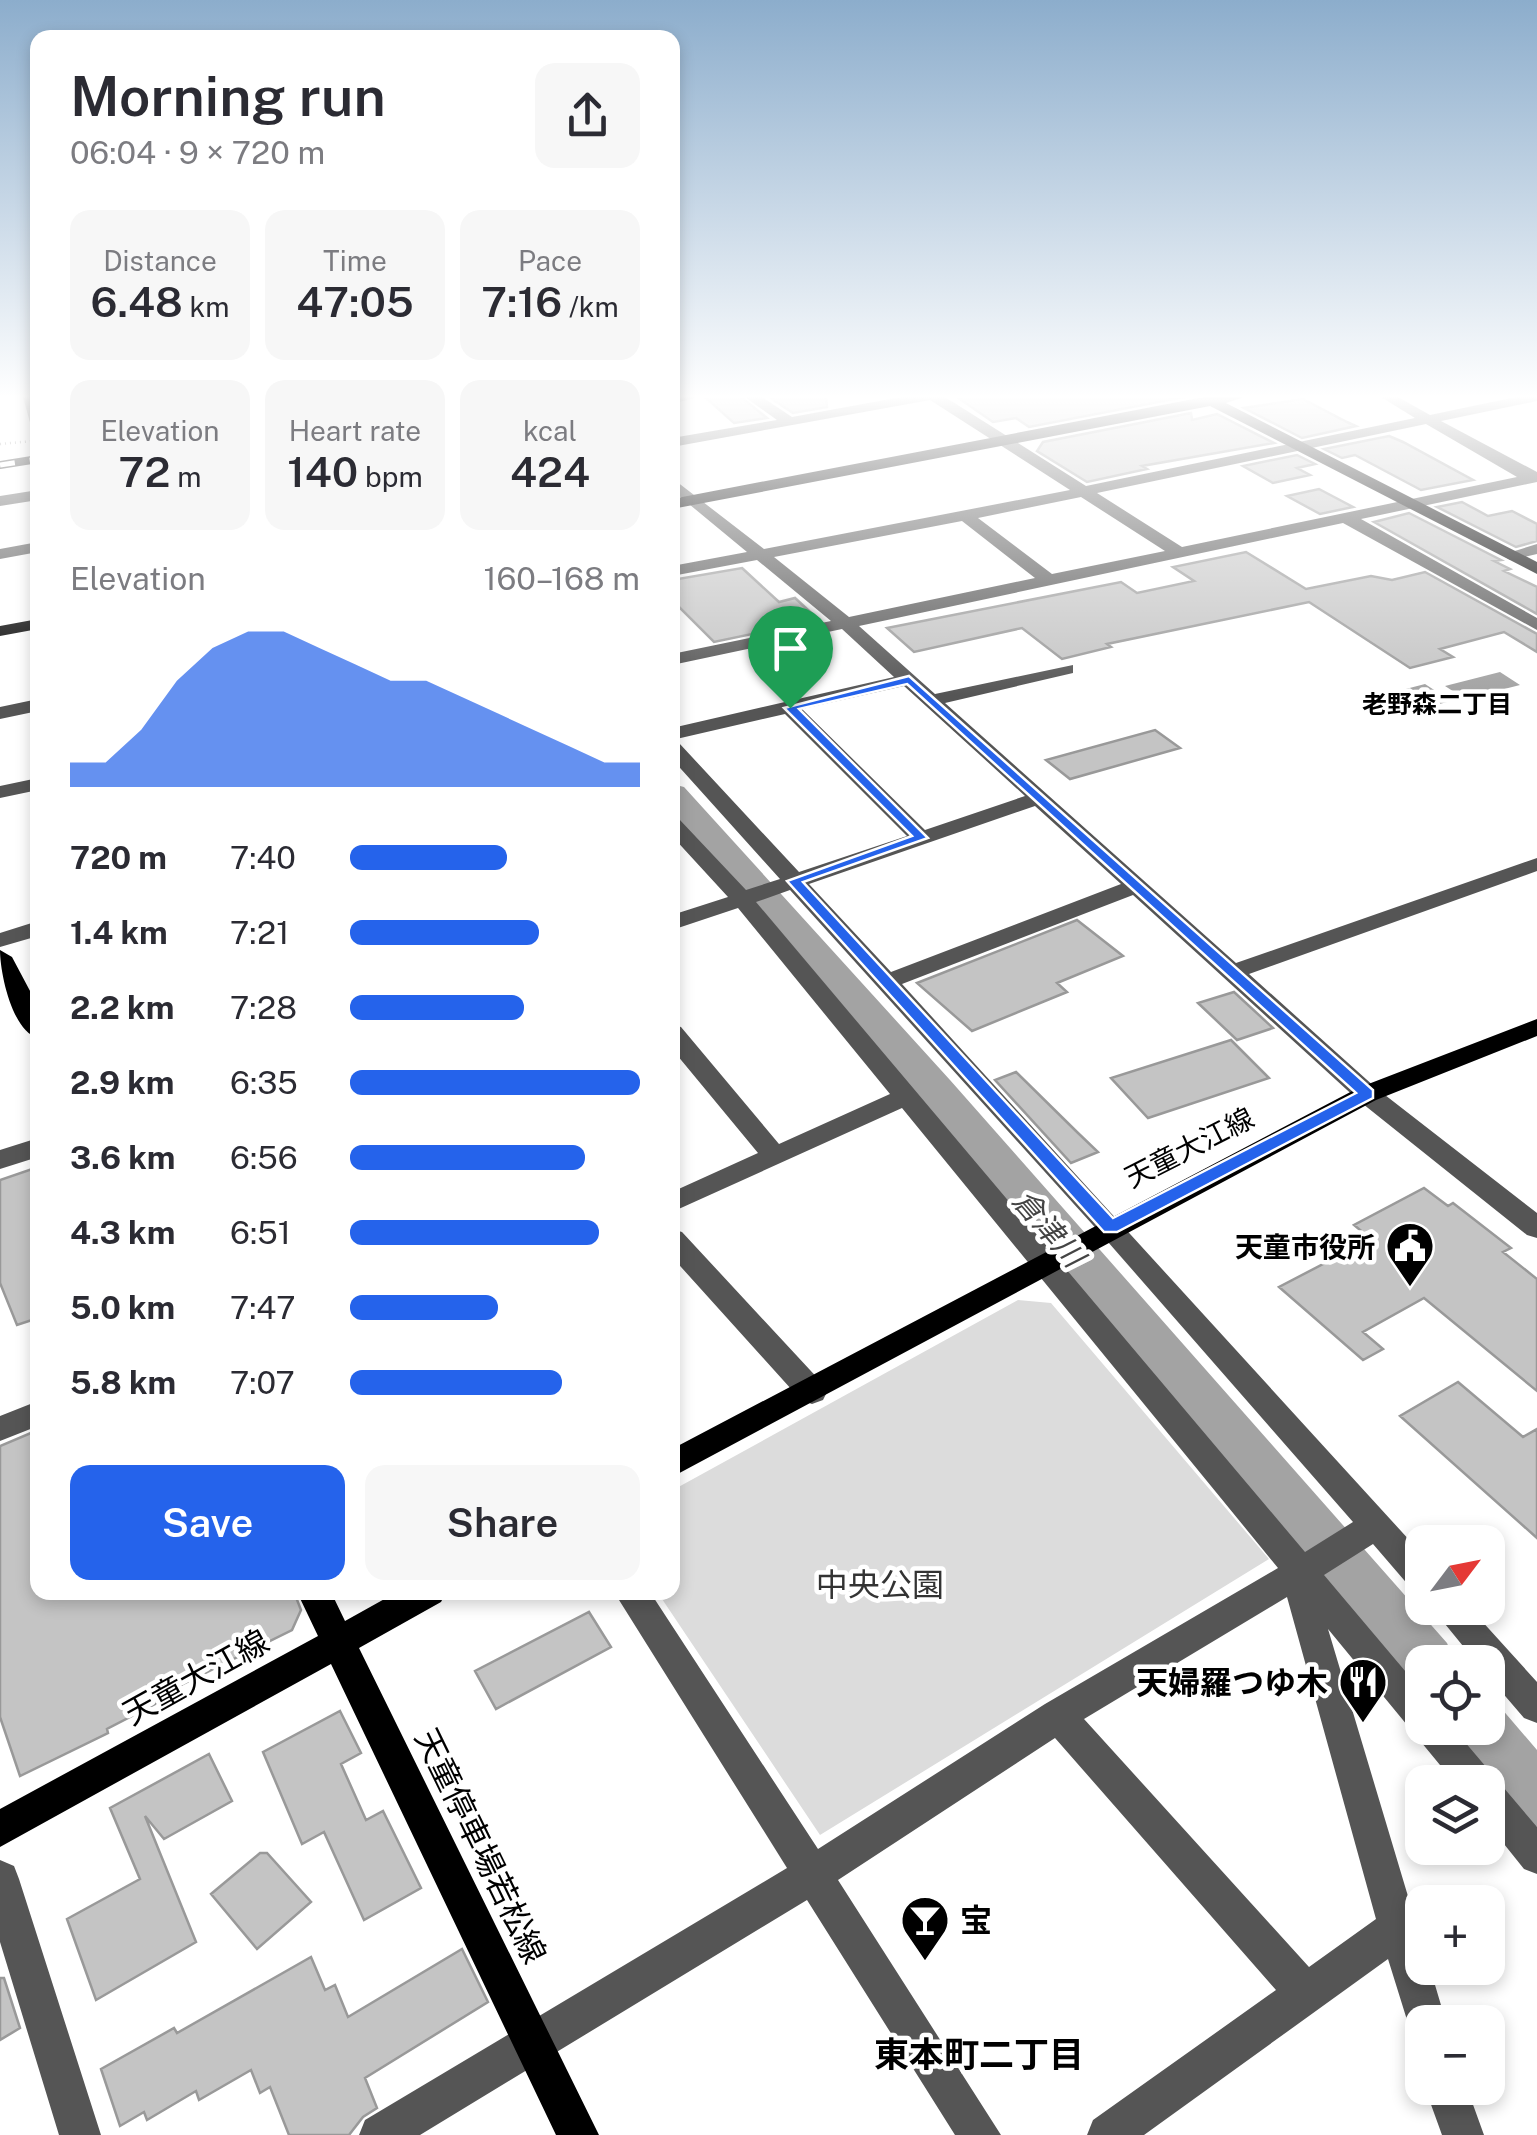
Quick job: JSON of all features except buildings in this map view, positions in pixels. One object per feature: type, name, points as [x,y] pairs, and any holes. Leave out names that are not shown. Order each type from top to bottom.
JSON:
[{"type":"main road","points":[[680,503],[712,497]]},
{"type":"main road","points":[[1395,497],[1537,569]]},
{"type":"main road","points":[[0,631],[30,625]]},
{"type":"main road","points":[[0,957],[30,1015]]},
{"type":"main road","name":"天童大江線","points":[[680,1460],[1367,1094],[1537,1027]]},
{"type":"main road","name":"天童停車場若松線","points":[[318,1600],[578,2135]]},
{"type":"main road","name":"天童大江線","points":[[0,1829],[414,1600]]},
{"type":"street","points":[[0,500],[26,497]]},
{"type":"street","points":[[690,497],[846,624],[1367,1094],[1537,1228]]},
{"type":"street","points":[[680,569],[1056,497]]},
{"type":"street","points":[[1092,497],[1180,552]]},
{"type":"street","points":[[680,658],[1445,497]]},
{"type":"street","points":[[965,516],[1050,581]]},
{"type":"street","points":[[1346,518],[1537,625]]},
{"type":"street","points":[[0,554],[30,548]]},
{"type":"street","points":[[1510,555],[1537,549]]},
{"type":"street","points":[[932,701],[1066,669]]},
{"type":"street","points":[[680,732],[909,680]]},
{"type":"street","points":[[0,713],[30,707]]},
{"type":"street","points":[[790,708],[921,838]]},
{"type":"street","points":[[680,757],[785,884],[887,982],[1104,1231],[1405,1558]]},
{"type":"street","points":[[0,792],[30,786]]},
{"type":"street","points":[[680,919],[1038,798]]},
{"type":"street","points":[[680,832],[742,899],[1044,1265],[1306,1567],[1405,1695]]},
{"type":"street","points":[[1230,973],[1537,864]]},
{"type":"street","points":[[887,982],[1135,886]]},
{"type":"street","points":[[0,940],[30,931]]},
{"type":"street","points":[[680,1042],[774,1156]]},
{"type":"street","points":[[680,1199],[904,1097]]},
{"type":"street","points":[[0,1160],[30,1150]]},
{"type":"street","points":[[680,1247],[812,1392]]},
{"type":"street","points":[[0,1429],[30,1416]]},
{"type":"street","points":[[380,2135],[812,1875],[1058,1716],[1376,1525]]},
{"type":"street","points":[[1306,1567],[1304,1609],[1421,2005]]},
{"type":"street","points":[[636,1600],[980,2135]]},
{"type":"street","points":[[1464,1625],[1537,1707]]},
{"type":"street","points":[[1058,1716],[1304,1992]]},
{"type":"street","points":[[1446,1745],[1463,1765]]},
{"type":"street","points":[[1505,1817],[1537,1856]]},
{"type":"street","points":[[0,1880],[80,2135]]},
{"type":"street","points":[[1108,2135],[1396,1928]]},
{"type":"street","points":[[1452,2105],[1463,2135]]},
{"type":"green space","name":"中央公園","points":[[1018,1300],[1051,1303],[1269,1559],[820,1835],[663,1600],[680,1600],[680,1486]]},
{"type":"shaded area","points":[[1500,672],[1520,685],[1465,699],[1445,686]]},
{"type":"shaded area","points":[[1425,684],[1451,701],[1397,715],[1371,698]]},
{"type":"waterway","name":"倉津川","points":[[680,803],[935,1090],[1411,1645]]},
{"type":"waterway","name":"倉津川","points":[[1493,1745],[1537,1797]]},
{"type":"place","name":"天童市役所","points":[[1410,1288]]},
{"type":"place","name":"天婦羅つゆ木","points":[[1363,1724]]},
{"type":"place","name":"宝","points":[[925,1962]]},
{"type":"district","name":"老野森二丁目","points":[[1437,704]]},
{"type":"district","name":"東本町二丁目","points":[[979,2054]]},
{"type":"route","points":[[909,680],[1367,1094],[1111,1227],[794,881],[921,838],[790,708],[909,680]]}]
